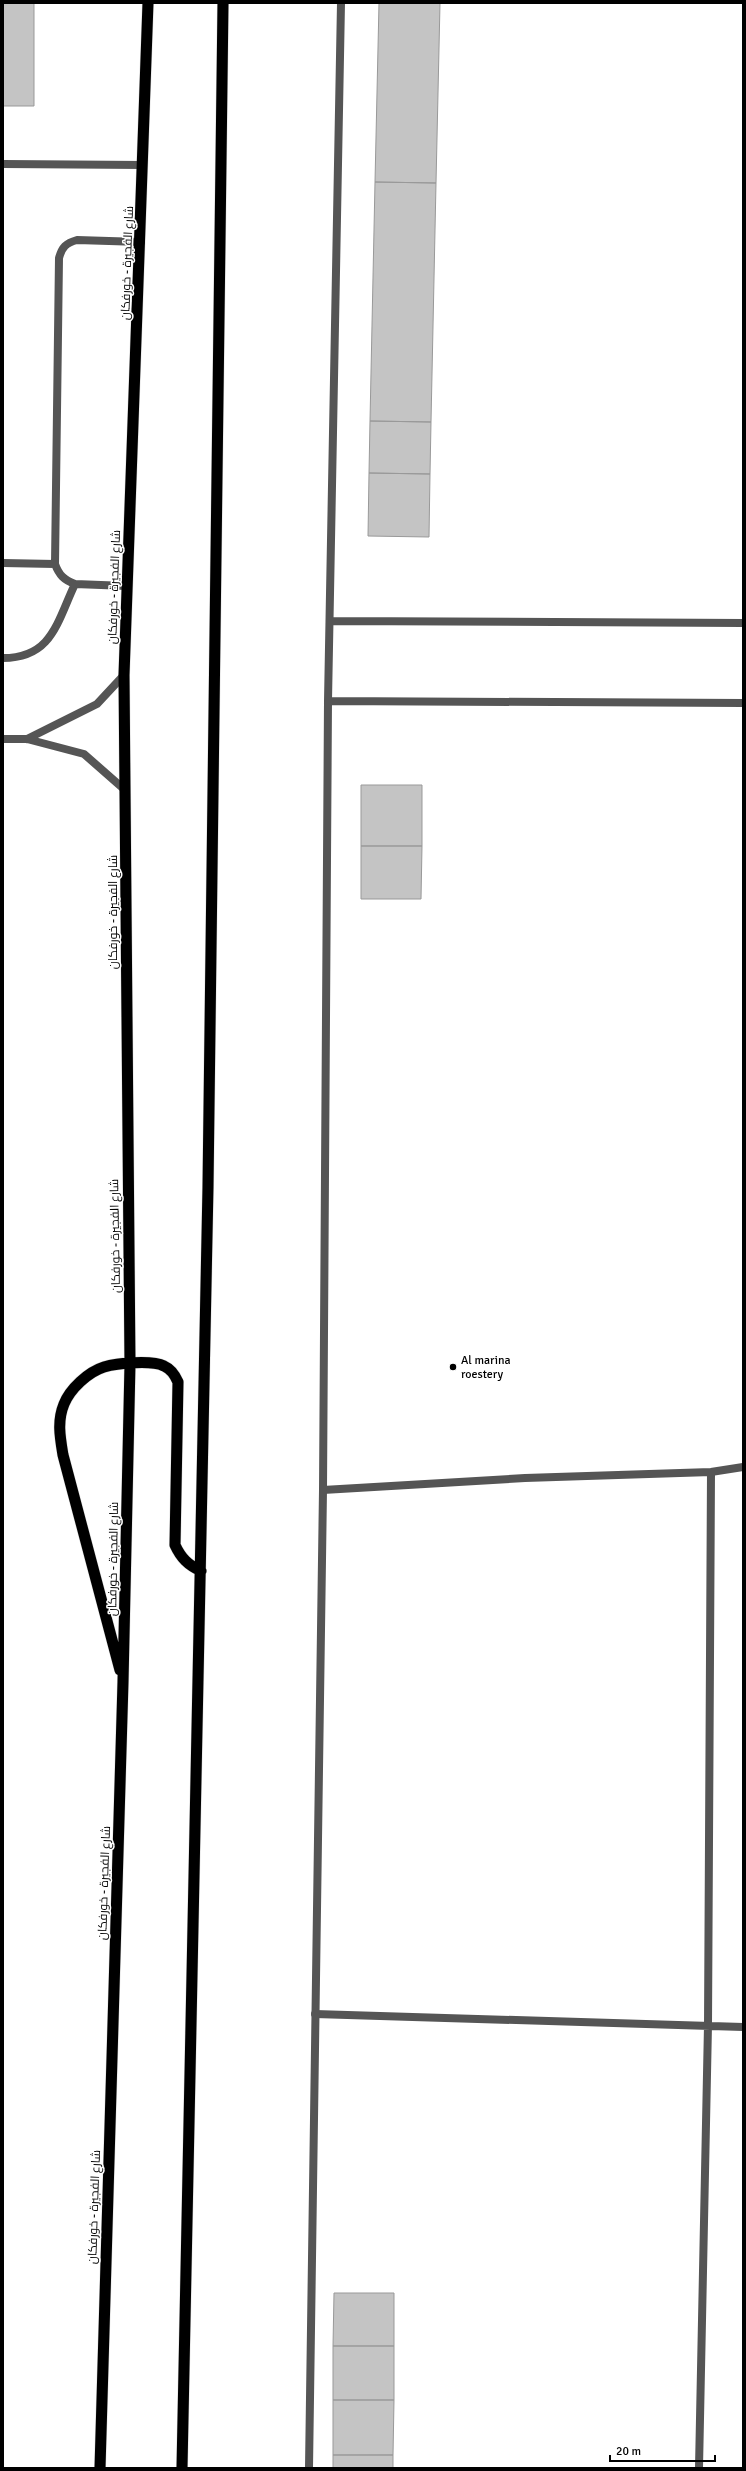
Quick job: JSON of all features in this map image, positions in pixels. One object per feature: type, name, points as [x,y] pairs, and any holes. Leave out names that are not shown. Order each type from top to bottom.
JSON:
[{"type":"highway","name":"شارع الفجيرة - خورفكان","points":[[100,2468],[123,1682],[130,1364],[124,674],[141,242],[148,3]]},
{"type":"highway","points":[[182,2468],[201,1571],[223,3]]},
{"type":"highway","points":[[123,1682],[63,1455],[58,1428],[64,1403],[80,1381],[103,1367],[130,1364],[164,1366],[173,1372],[178,1382],[175,1545],[180,1557],[190,1566],[201,1571]]},
{"type":"street","points":[[309,2468],[323,1490],[328,701],[341,3]]},
{"type":"street","points":[[3,164],[143,164]]},
{"type":"street","points":[[127,586],[75,584],[62,578],[55,564],[60,258],[62,249],[68,243],[77,240],[141,242]]},
{"type":"street","points":[[3,563],[55,564]]},
{"type":"street","points":[[3,658],[24,656],[35,652],[45,645],[75,584]]},
{"type":"street","points":[[330,621],[743,623]]},
{"type":"street","points":[[27,739],[97,704],[124,674]]},
{"type":"street","points":[[328,701],[743,703]]},
{"type":"street","points":[[3,738],[27,739],[84,754],[125,790]]},
{"type":"street","points":[[323,1490],[525,1478],[711,1472],[743,1467]]},
{"type":"street","points":[[700,2468],[708,2025],[711,1472]]},
{"type":"street","points":[[315,2014],[743,2027]]},
{"type":"building","points":[[3,3],[34,3],[34,106],[3,106]]},
{"type":"building","points":[[379,3],[440,3],[436,183],[375,182]]},
{"type":"building","points":[[375,182],[436,183],[431,422],[370,421]]},
{"type":"building","points":[[370,421],[431,422],[430,474],[369,473]]},
{"type":"building","points":[[369,473],[430,474],[429,537],[368,536]]},
{"type":"building","points":[[361,785],[422,785],[422,846],[361,846]]},
{"type":"building","points":[[361,846],[422,846],[421,899],[361,899]]},
{"type":"building","points":[[334,2293],[394,2293],[394,2346],[333,2346]]},
{"type":"building","points":[[333,2346],[394,2346],[394,2400],[333,2400]]},
{"type":"building","points":[[333,2400],[394,2400],[393,2455],[333,2455]]},
{"type":"building","points":[[333,2455],[393,2455],[393,2468],[333,2468]]},
{"type":"place","name":"Al marina roestery","points":[[453,1367]]}]
